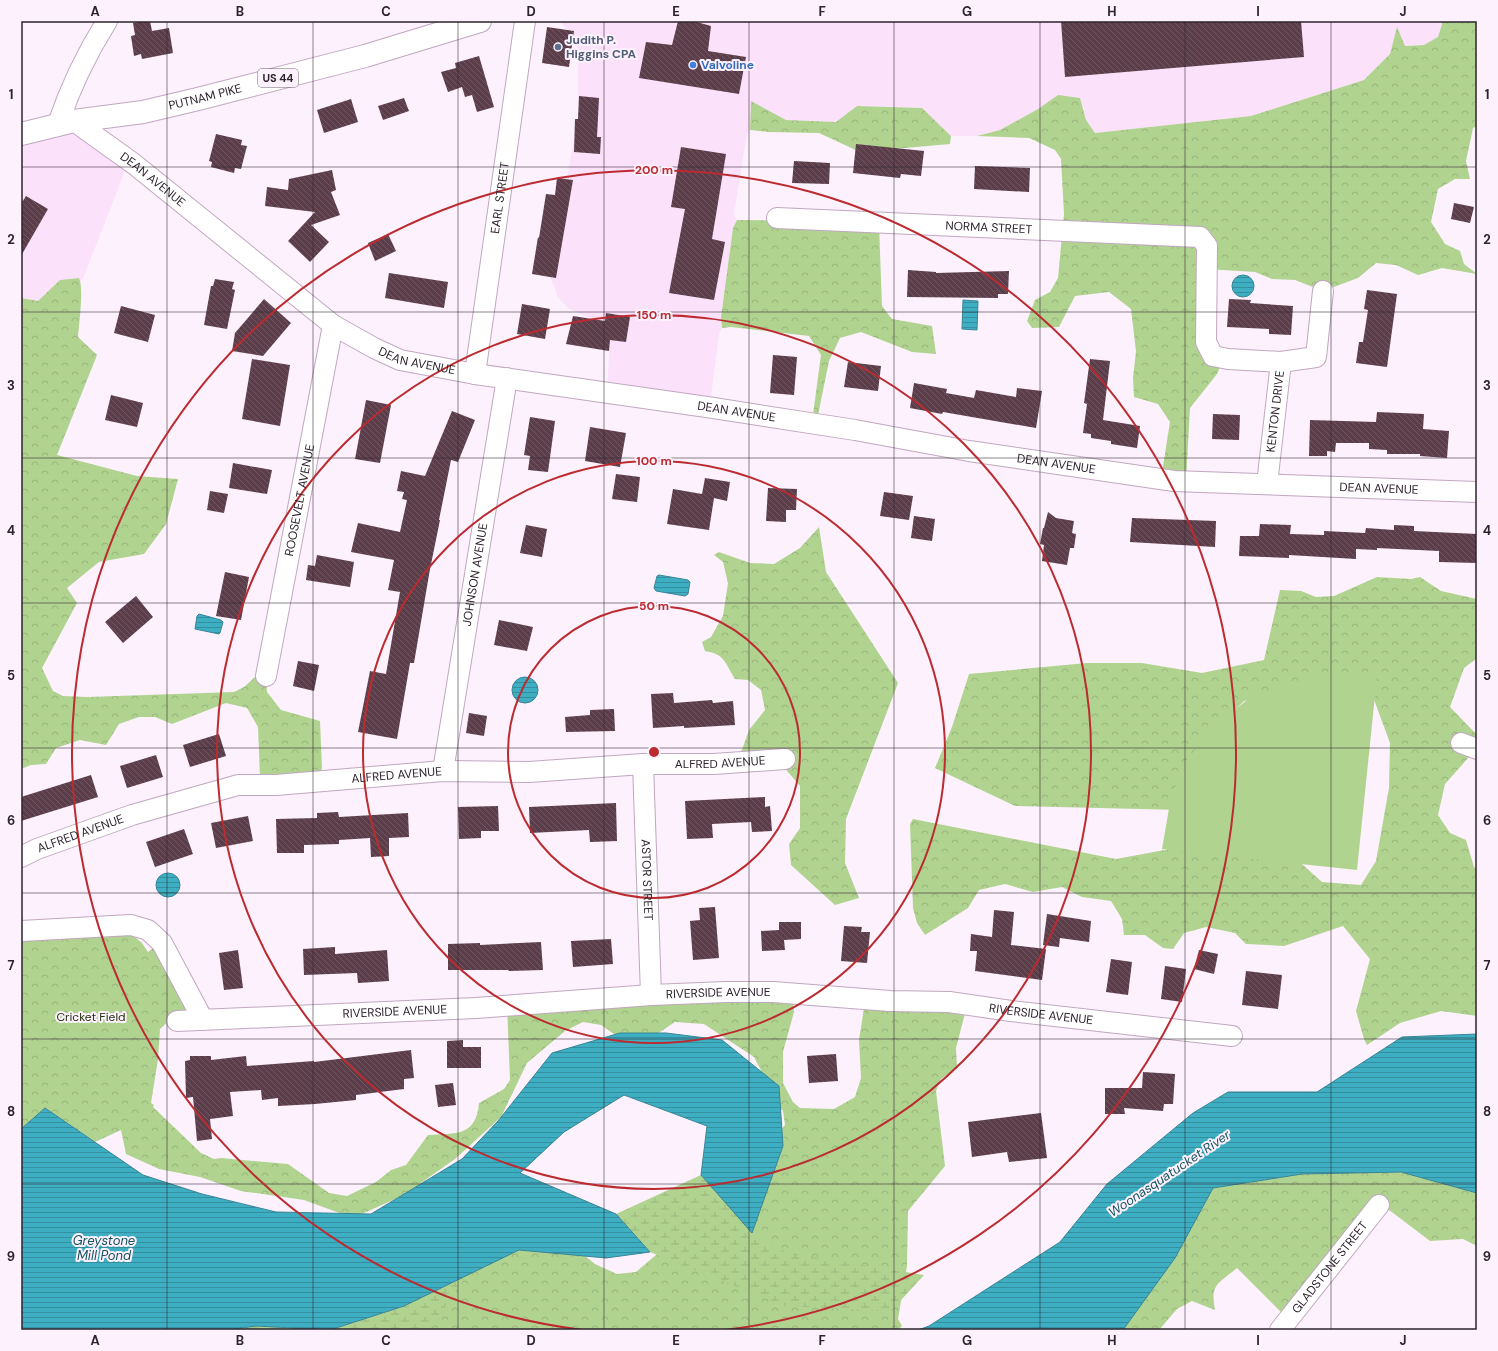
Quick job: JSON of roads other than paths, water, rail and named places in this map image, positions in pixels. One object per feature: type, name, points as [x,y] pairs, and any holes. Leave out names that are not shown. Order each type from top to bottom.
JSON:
[{"type":"main road","name":"PUTNAM PIKE","points":[[21,134],[66,123],[143,112],[198,99],[365,56],[480,21]]},
{"type":"street","points":[[66,123],[66,100],[95,41],[107,21]]},
{"type":"street","name":"EARL STREET","points":[[475,374],[525,21]]},
{"type":"street","name":"DEAN AVENUE","points":[[66,123],[134,164],[333,325],[374,348],[400,360],[475,374],[847,429],[969,451],[1174,481],[1477,492]]},
{"type":"street","name":"NORMA STREET","points":[[777,218],[1200,236]]},
{"type":"street","name":"KENTON DRIVE","points":[[1200,236],[1207,246],[1206,342],[1213,356],[1228,359],[1281,362],[1267,484]]},
{"type":"street","points":[[1281,362],[1316,357],[1323,291]]},
{"type":"street","name":"ROOSEVELT AVENUE","points":[[266,676],[333,325]]},
{"type":"street","name":"JOHNSON AVENUE","points":[[443,771],[508,378]]},
{"type":"street","name":"ALFRED AVENUE","points":[[21,857],[37,849],[132,816],[238,785],[276,785],[443,771],[530,772],[643,764],[714,764],[785,759]]},
{"type":"street","name":"ASTOR STREET","points":[[643,764],[651,995]]},
{"type":"street","points":[[21,931],[131,925],[148,930],[162,943],[204,1020]]},
{"type":"street","name":"RIVERSIDE AVENUE","points":[[177,1021],[476,1008],[651,995],[765,992],[890,1001],[949,1002],[1011,1011],[1232,1036]]},
{"type":"street","name":"GLADSTONE STREET","points":[[1280,1330],[1379,1205]]},
{"type":"water","points":[[1243,275],[1251,278],[1254,286],[1251,294],[1243,297],[1235,294],[1232,286],[1235,278]]},
{"type":"water","points":[[963,300],[978,301],[977,330],[962,329]]},
{"type":"water","points":[[659,575],[688,580],[690,582],[688,594],[685,596],[656,591],[654,588],[657,576]]},
{"type":"water","points":[[199,614],[221,620],[223,622],[220,633],[195,629],[197,616]]},
{"type":"water","points":[[525,677],[534,681],[538,690],[534,699],[525,703],[516,699],[512,690],[516,681]]},
{"type":"water","points":[[168,873],[177,876],[180,885],[177,894],[168,897],[159,894],[156,885],[159,876]]},
{"type":"water","name":"Greystone Mill Pond","points":[[620,1033],[666,1033],[722,1040],[779,1086],[783,1146],[752,1233],[701,1175],[707,1126],[624,1095],[564,1132],[520,1173],[616,1214],[650,1252],[606,1258],[519,1250],[404,1306],[330,1330],[256,1326],[227,1330],[21,1330],[21,1129],[45,1108],[143,1175],[202,1194],[276,1212],[371,1214],[462,1159],[498,1121],[552,1053]]},
{"type":"water","name":"Woonasquatucket River","points":[[1477,1034],[1477,1193],[1401,1172],[1302,1174],[1213,1188],[1175,1258],[1123,1330],[918,1330],[929,1326],[1060,1242],[1107,1184],[1193,1113],[1228,1092],[1317,1092],[1402,1037]]},
{"type":"place","name":"Judith P. Higgins CPA","points":[[558,47]]},
{"type":"place","name":"Valvoline","points":[[693,65]]},
{"type":"park label","name":"Cricket Field","points":[[91,1017]]}]
